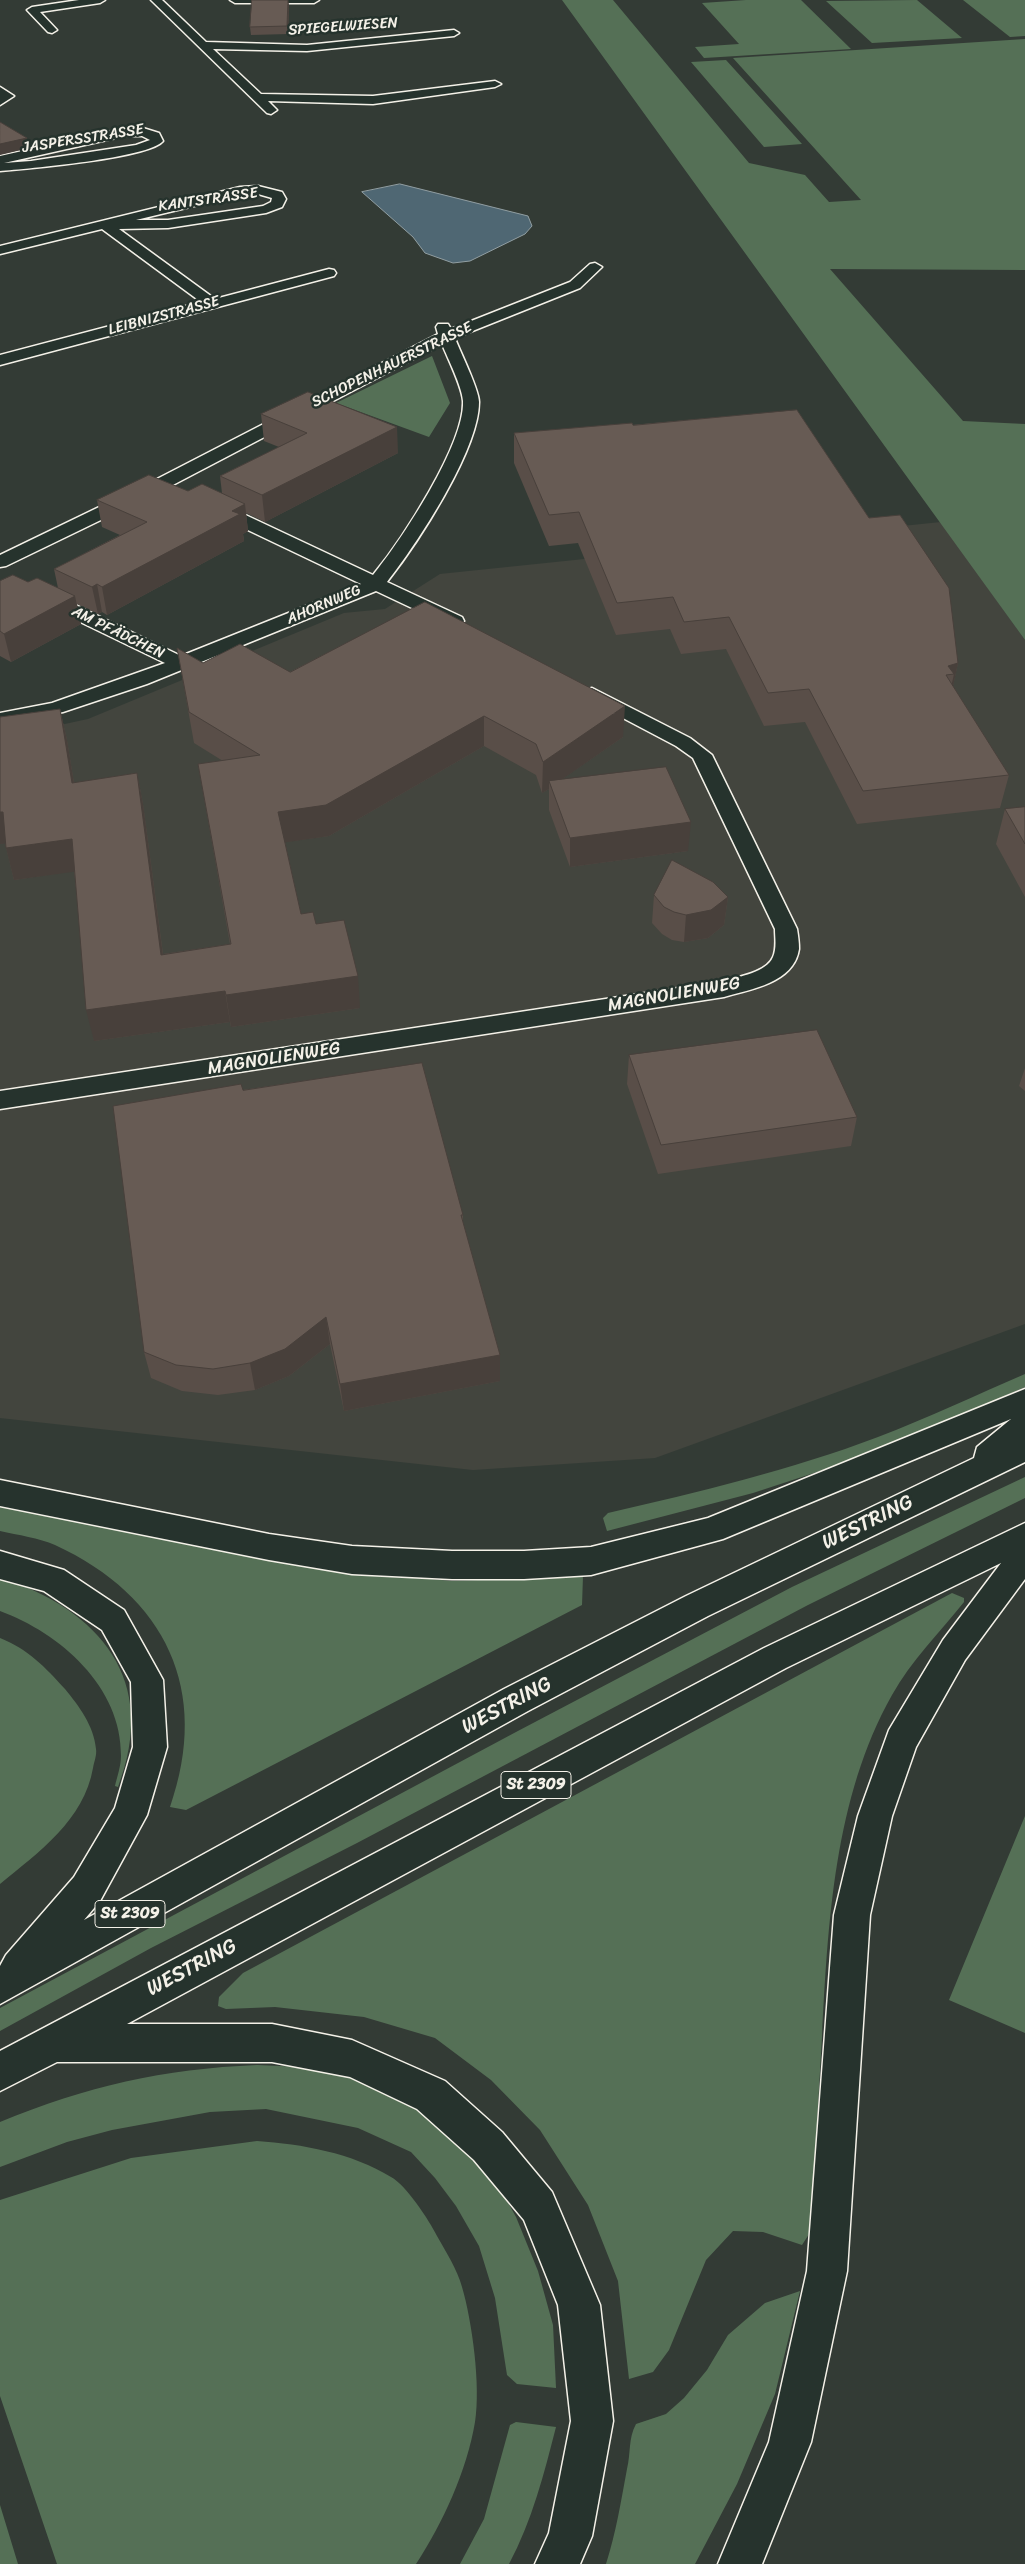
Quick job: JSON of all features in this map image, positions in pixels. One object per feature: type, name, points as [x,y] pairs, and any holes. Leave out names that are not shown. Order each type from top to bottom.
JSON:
[{"type":"main road","points":[[52,30],[32,10],[100,0]]},
{"type":"main road","points":[[156,0],[278,116]]},
{"type":"main road","points":[[235,0],[314,0]]},
{"type":"main road","name":"SPIEGELWIESEN","points":[[205,45],[307,48],[454,33]]},
{"type":"main road","points":[[259,97],[373,100],[494,84]]},
{"type":"main road","points":[[0,91],[8,96],[0,101]]},
{"type":"main road","name":"JASPERSSTRASSE","points":[[0,160],[125,132],[143,132],[155,136],[157,141],[152,145],[136,149],[31,165],[0,167]]},
{"type":"main road","name":"KANTSTRASSE","points":[[0,250],[240,191],[269,192],[277,195],[279,199],[277,204],[266,209],[168,224],[105,225]]},
{"type":"main road","points":[[105,225],[213,304]]},
{"type":"main road","name":"SCHOPENHAUERSTRASSE","points":[[0,562],[163,482],[446,331],[575,284],[595,267]]},
{"type":"main road","name":"LEIBNIZSTRASSE","points":[[0,360],[329,273]]},
{"type":"main road","name":"AHORNWEG","points":[[0,719],[56,708],[182,664],[376,584],[403,550],[458,453],[469,424],[471,400],[446,331]]},
{"type":"main road","points":[[163,482],[181,491]]},
{"type":"main road","points":[[198,499],[475,632]]},
{"type":"main road","name":"AM PFÄDCHEN","points":[[26,588],[182,664]]},
{"type":"main road","name":"MAGNOLIENWEG","points":[[0,1100],[724,989],[755,980],[777,969],[788,950],[786,929],[702,755],[683,742],[579,687]]},
{"type":"main road","points":[[0,1493],[269,1547],[352,1560],[452,1565],[524,1565],[603,1558],[712,1530],[1025,1402]]},
{"type":"main road","points":[[964,1476],[1025,1425]]},
{"type":"main road","name":"WESTRING","points":[[4,1984],[516,1700],[697,1606],[964,1476],[1025,1449]]},
{"type":"main road","name":"WESTRING","points":[[0,2072],[766,1662],[1025,1536]]},
{"type":"main road","points":[[740,2564],[790,2442],[827,2271],[852,1916],[875,1816],[901,1741],[954,1650],[1025,1555]]},
{"type":"main road","points":[[0,1565],[53,1580],[112,1620],[147,1680],[150,1747],[130,1815],[87,1889],[4,1984]]},
{"type":"main road","points":[[52,2043],[272,2043],[352,2059],[431,2094],[488,2146],[538,2206],[579,2305],[592,2421],[570,2536],[557,2564]]},
{"type":"shaded area","points":[[941,522],[1025,640],[1025,1324],[655,1458],[473,1470],[0,1418],[0,738],[88,719],[344,613],[385,609],[440,574]]},
{"type":"green space","points":[[562,0],[613,0],[749,163],[805,175],[829,202],[861,200],[733,58],[1025,39],[1025,270],[830,269],[963,421],[1025,424],[1025,640]]},
{"type":"green space","points":[[746,0],[801,0],[851,49],[704,58],[695,47],[739,44],[702,3]]},
{"type":"green space","points":[[917,0],[962,38],[872,43],[826,1]]},
{"type":"green space","points":[[963,0],[1025,0],[1025,36],[1010,37]]},
{"type":"green space","points":[[726,60],[802,144],[764,147],[691,62]]},
{"type":"green space","points":[[432,356],[450,403],[429,437],[336,403]]},
{"type":"green space","points":[[1025,1374],[1025,1387],[878,1452],[753,1493],[607,1531],[603,1518],[608,1513],[744,1480],[845,1449],[915,1422]]},
{"type":"green space","points":[[1025,1477],[1025,1498],[808,1605],[357,1843],[151,1948],[0,2031],[0,2008],[516,1732],[792,1587]]},
{"type":"green space","points":[[0,1503],[334,1570],[452,1581],[583,1576],[582,1605],[186,1810],[170,1807],[181,1765],[185,1724],[181,1687],[170,1652],[151,1620],[126,1591],[93,1566],[55,1545],[0,1531]]},
{"type":"green space","points":[[0,1577],[36,1591],[67,1609],[93,1630],[112,1655],[125,1682],[131,1714],[129,1749],[118,1787],[115,1786],[121,1760],[119,1731],[111,1707],[99,1686],[65,1648],[44,1633],[0,1611]]},
{"type":"green space","points":[[952,1593],[964,1598],[964,1602],[917,1659],[892,1695],[873,1735],[857,1776],[846,1818],[831,1906],[827,1950],[811,2231],[802,2245],[763,2232],[733,2231],[706,2260],[669,2350],[653,2372],[629,2379],[618,2281],[588,2205],[540,2130],[491,2080],[435,2038],[364,2017],[275,2007],[226,2009],[218,2006],[219,1997],[243,1973]]},
{"type":"green space","points":[[0,1638],[28,1653],[65,1689],[89,1724],[95,1741],[96,1751],[88,1787],[70,1819],[58,1834],[30,1860],[0,1884]]},
{"type":"green space","points":[[1025,1816],[1025,2033],[949,2000]]},
{"type":"green space","points":[[257,2065],[303,2067],[346,2075],[424,2108],[490,2170],[516,2217],[538,2271],[553,2325],[556,2388],[517,2384],[507,2375],[495,2298],[479,2246],[456,2206],[435,2178],[411,2152],[358,2128],[266,2109],[210,2112],[112,2130],[67,2142],[0,2167],[0,2122],[32,2109],[95,2089],[157,2075]]},
{"type":"green space","points":[[257,2141],[309,2147],[326,2151],[360,2162],[391,2177],[403,2187],[423,2212],[454,2267],[466,2301],[472,2335],[477,2407],[466,2459],[453,2496],[416,2564],[57,2564],[0,2396],[0,2200],[131,2158]]},
{"type":"green space","points":[[800,2291],[775,2394],[737,2484],[695,2564],[606,2564],[615,2529],[633,2430],[636,2424],[666,2414],[684,2398],[707,2370],[728,2335],[765,2303]]},
{"type":"green space","points":[[516,2422],[556,2427],[531,2514],[509,2564],[460,2564],[484,2519],[510,2425]]},
{"type":"green space","points":[[0,2505],[18,2564],[0,2564]]},
{"type":"water","points":[[400,184],[528,216],[532,226],[525,234],[470,261],[453,263],[425,253],[413,237],[362,192]]},
{"type":"building","points":[[252,0],[288,0],[287,26],[250,27]]},
{"type":"building","points":[[0,122],[27,138],[0,144]]},
{"type":"building","points":[[308,392],[397,427],[262,495],[220,476],[307,433],[261,414]]},
{"type":"building","points":[[797,410],[869,518],[900,515],[949,588],[958,663],[948,666],[954,674],[946,675],[1009,775],[863,791],[809,689],[768,693],[729,617],[684,622],[673,597],[617,603],[579,512],[549,515],[514,433],[632,423],[633,425]]},
{"type":"building","points":[[149,475],[188,491],[202,484],[245,504],[232,511],[240,514],[102,587],[97,584],[92,587],[54,569],[147,522],[97,500]]},
{"type":"building","points":[[13,575],[28,582],[37,578],[75,596],[4,634],[0,631],[0,581]]},
{"type":"building","points":[[425,602],[625,706],[543,762],[536,744],[484,716],[326,805],[278,812],[301,914],[313,912],[316,924],[344,920],[358,976],[226,995],[225,991],[86,1010],[72,839],[6,848],[3,812],[0,812],[0,717],[60,709],[72,783],[137,773],[161,955],[231,944],[198,764],[260,755],[189,712],[177,648],[203,663],[240,644],[290,672]]},
{"type":"building","points":[[666,767],[691,822],[570,838],[549,781]]},
{"type":"building","points":[[1025,807],[1025,844],[1005,809]]},
{"type":"building","points":[[672,860],[713,882],[728,897],[711,910],[686,915],[664,907],[654,895]]},
{"type":"building","points":[[817,1030],[857,1117],[661,1145],[629,1055]]},
{"type":"building","points":[[422,1063],[463,1215],[461,1215],[500,1355],[340,1384],[326,1317],[285,1349],[250,1363],[213,1369],[176,1365],[144,1352],[113,1106],[241,1084],[243,1090]]}]
